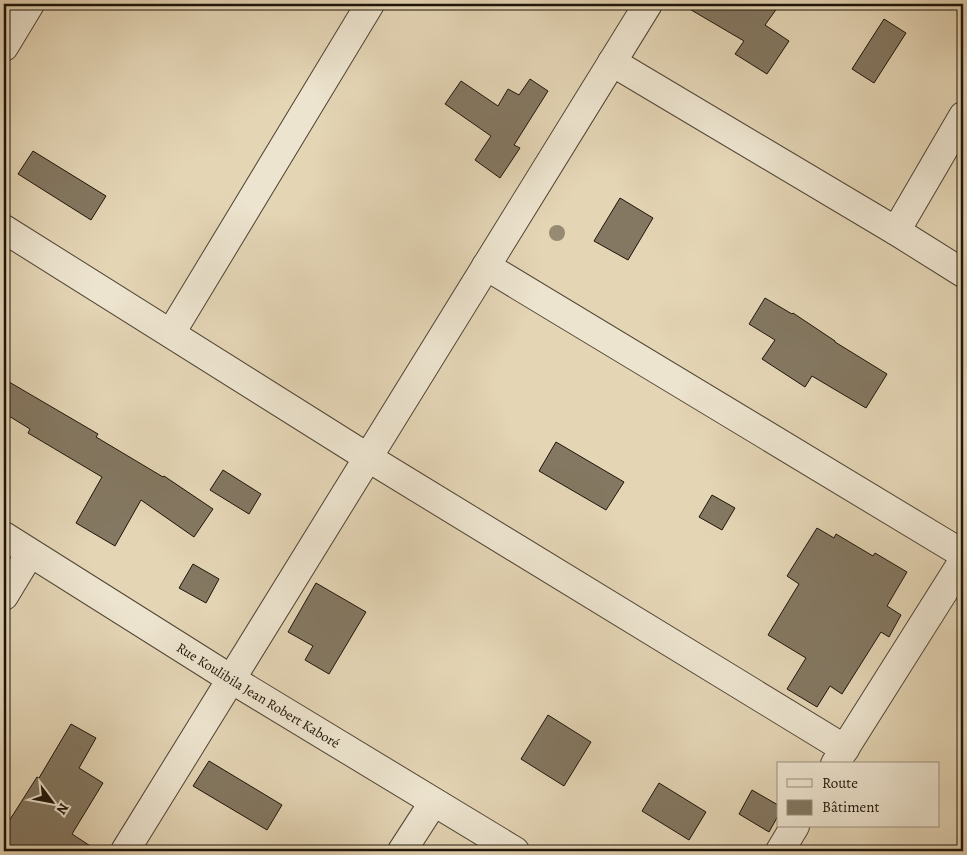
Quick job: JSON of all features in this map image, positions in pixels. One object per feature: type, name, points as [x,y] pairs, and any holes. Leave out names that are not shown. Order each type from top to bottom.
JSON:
[{"type":"street","points":[[4,47],[30,4]]},
{"type":"street","points":[[171,334],[370,4]]},
{"type":"street","points":[[125,851],[648,4]]},
{"type":"street","points":[[612,62],[963,273]]},
{"type":"street","points":[[896,231],[963,116]]},
{"type":"street","points":[[4,228],[840,756],[963,561]]},
{"type":"street","points":[[486,266],[963,554]]},
{"type":"street","name":"Rue Koulibila Jean Robert Kaboré","points":[[4,536],[434,803],[515,851]]},
{"type":"street","points":[[4,596],[30,553]]},
{"type":"street","points":[[402,851],[434,803]]},
{"type":"street","points":[[780,851],[795,828]]},
{"type":"building","points":[[681,4],[780,4],[765,25],[789,41],[767,74],[735,54],[744,41]]},
{"type":"building","points":[[884,19],[906,33],[874,83],[852,69]]},
{"type":"building","points":[[530,79],[548,91],[514,145],[520,148],[500,178],[475,160],[491,136],[445,104],[461,81],[498,106],[508,89],[519,95]]},
{"type":"building","points":[[33,151],[106,196],[91,220],[18,174]]},
{"type":"building","points":[[620,198],[653,218],[628,260],[594,241]]},
{"type":"building","points":[[765,298],[793,313],[887,374],[866,408],[812,376],[805,387],[762,359],[775,340],[749,324]]},
{"type":"building","points":[[4,379],[98,434],[96,437],[164,476],[213,509],[194,537],[141,500],[115,546],[76,523],[102,477],[28,433],[30,429],[4,413]]},
{"type":"building","points":[[556,442],[624,482],[606,510],[539,471]]},
{"type":"building","points":[[223,470],[261,494],[249,514],[210,490]]},
{"type":"building","points":[[712,495],[735,508],[722,530],[699,517]]},
{"type":"building","points":[[817,528],[834,538],[836,534],[873,556],[875,553],[907,572],[887,606],[901,615],[889,637],[881,632],[842,694],[830,686],[817,707],[787,689],[806,658],[768,635],[799,584],[787,576]]},
{"type":"building","points":[[193,564],[219,579],[206,603],[179,588]]},
{"type":"building","points":[[316,583],[366,612],[329,674],[305,660],[313,646],[288,632]]},
{"type":"building","points":[[548,715],[591,742],[564,786],[521,759]]},
{"type":"building","points":[[71,724],[96,738],[79,768],[103,783],[72,834],[98,851],[4,851],[4,829],[37,777],[39,778]]},
{"type":"building","points":[[209,761],[282,805],[267,830],[193,786]]},
{"type":"building","points":[[659,783],[706,812],[689,840],[642,811]]},
{"type":"building","points":[[752,790],[777,804],[777,818],[769,832],[739,814]]}]
